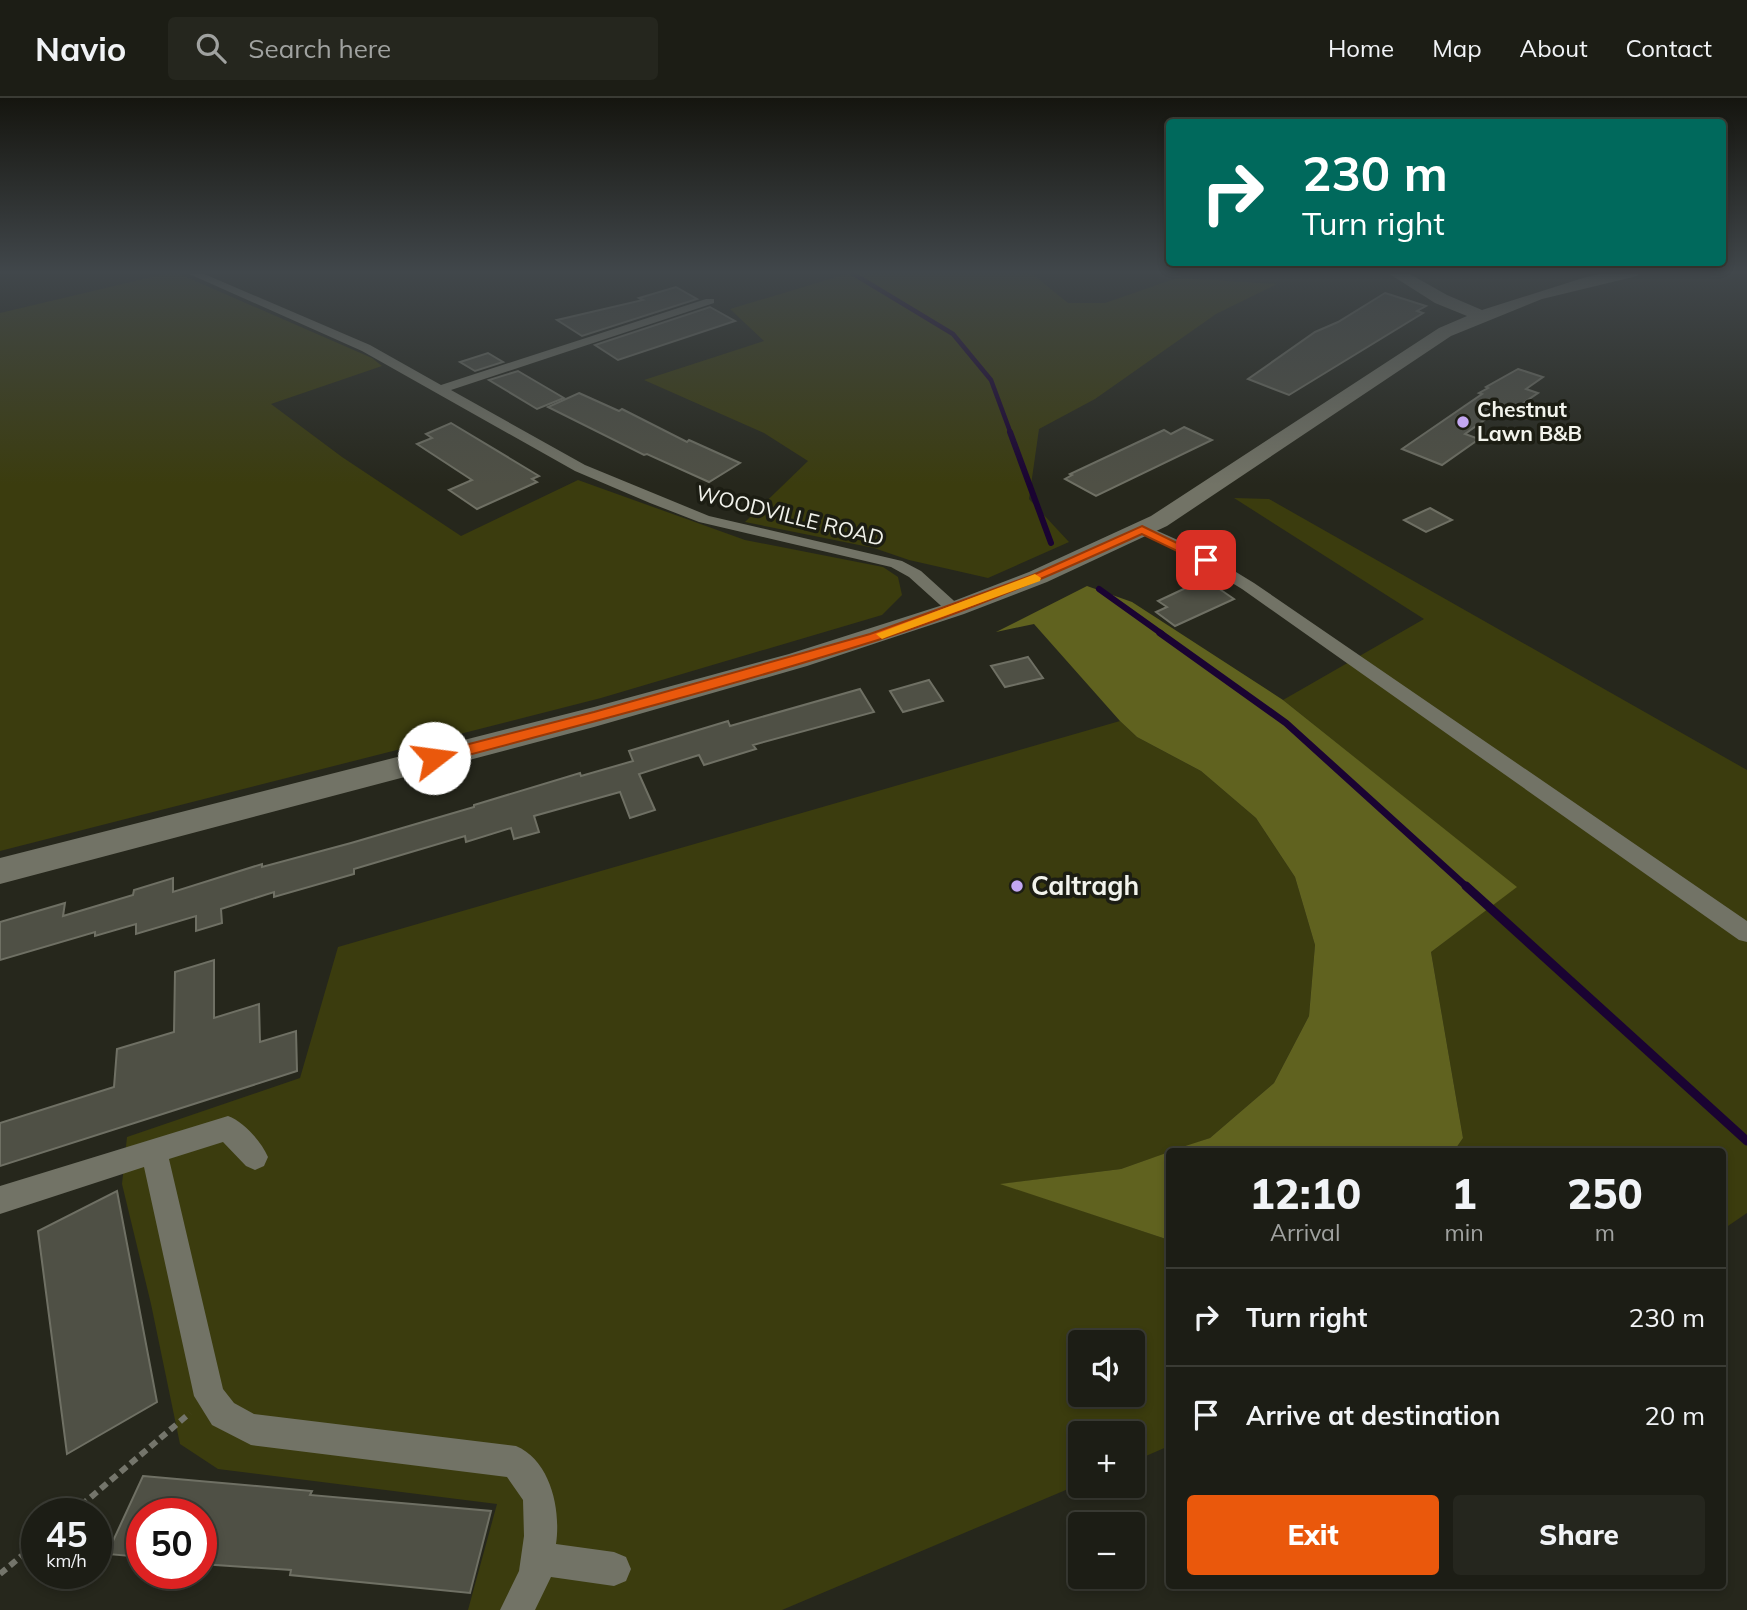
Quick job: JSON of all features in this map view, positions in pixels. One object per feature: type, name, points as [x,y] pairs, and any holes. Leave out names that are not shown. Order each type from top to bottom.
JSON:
[{"type":"main road","points":[[0,871],[594,717],[798,660],[955,609],[1038,577],[1142,529],[1200,497],[1428,344]]},
{"type":"street","name":"WOODVILLE ROAD","points":[[356,344],[442,389],[580,468],[695,516],[896,564],[915,574],[955,609]]},
{"type":"street","points":[[442,389],[580,344]]},
{"type":"street","points":[[1142,529],[1194,553],[1248,586],[1747,933]]},
{"type":"street","points":[[0,1200],[228,1128],[255,1157]]},
{"type":"street","points":[[154,1151],[209,1396],[223,1414],[251,1429],[516,1462],[539,1495],[541,1536],[535,1575],[517,1610]]},
{"type":"street","points":[[538,1558],[614,1569]]},
{"type":"path","points":[[90,1498],[209,1396]]},
{"type":"path","points":[[0,1574],[21,1556]]},
{"type":"shaded area","points":[[0,344],[339,344],[372,358],[382,366],[271,404],[342,457],[461,536],[578,480],[745,540],[883,567],[898,577],[902,595],[882,615],[601,698],[0,851]]},
{"type":"shaded area","points":[[756,344],[1174,344],[1095,399],[1039,429],[1029,499],[1069,542],[988,578],[909,560],[874,548],[745,522],[808,461],[764,433],[644,380]]},
{"type":"shaded area","points":[[1234,498],[1269,499],[1747,770],[1747,1213],[1726,1227],[1726,1148],[1456,1148],[1463,1138],[1431,952],[1516,887],[1283,700],[1424,619]]},
{"type":"shaded area","points":[[1087,586],[1132,602],[1283,700],[1517,887],[1431,952],[1463,1138],[1456,1148],[1179,1148],[1210,1138],[1274,1083],[1309,1016],[1315,945],[1295,877],[1256,818],[1201,771],[1137,737],[1034,624],[996,632]]},
{"type":"shaded area","points":[[1120,721],[1137,737],[1201,771],[1256,818],[1295,877],[1315,945],[1309,1016],[1274,1083],[1210,1138],[1181,1148],[1166,1148],[1166,1153],[1121,1169],[1002,1184],[1166,1239],[1166,1447],[1145,1456],[1145,1421],[1068,1421],[1068,1489],[782,1610],[468,1610],[497,1504],[218,1469],[180,1444],[151,1304],[122,1184],[127,1137],[300,1078],[338,947]]},
{"type":"shaded area","points":[[1166,1153],[1166,1239],[1000,1184],[1121,1169]]},
{"type":"building","points":[[599,344],[667,344],[618,360],[595,345]]},
{"type":"building","points":[[1299,344],[1373,344],[1289,395],[1248,379]]},
{"type":"building","points":[[488,353],[503,362],[475,371],[460,362]]},
{"type":"building","points":[[1518,369],[1543,377],[1526,389],[1538,393],[1516,408],[1507,404],[1465,434],[1479,439],[1442,465],[1402,449],[1482,394],[1479,393],[1488,388],[1486,387]]},
{"type":"building","points":[[518,371],[564,398],[537,409],[489,380]]},
{"type":"building","points":[[579,393],[619,411],[622,409],[687,442],[689,440],[740,463],[709,482],[644,455],[548,407]]},
{"type":"building","points":[[451,423],[539,476],[532,479],[537,482],[477,509],[449,490],[472,480],[417,444],[432,438],[426,434]]},
{"type":"building","points":[[1184,427],[1212,440],[1096,496],[1065,479],[1072,475],[1070,474],[1164,430],[1171,434]]},
{"type":"building","points":[[1430,508],[1452,520],[1426,532],[1404,520]]},
{"type":"building","points":[[1205,579],[1234,599],[1175,626],[1156,612],[1167,607],[1158,601]]},
{"type":"building","points":[[1028,657],[1043,678],[1005,687],[991,666]]},
{"type":"building","points":[[929,680],[943,701],[903,712],[890,691]]},
{"type":"building","points":[[860,689],[874,712],[753,745],[756,749],[704,765],[699,755],[639,774],[655,810],[630,818],[620,792],[534,816],[539,832],[514,839],[511,828],[466,842],[465,836],[354,869],[354,874],[274,897],[274,892],[221,909],[222,923],[196,931],[196,916],[136,934],[136,924],[95,936],[95,932],[0,960],[0,922],[65,903],[63,916],[133,895],[134,890],[173,878],[173,892],[262,864],[262,867],[351,843],[580,773],[581,776],[633,761],[629,751],[728,721],[730,726]]},
{"type":"building","points":[[214,960],[214,1018],[259,1004],[260,1042],[296,1031],[297,1071],[0,1166],[0,1123],[114,1087],[117,1049],[174,1032],[175,972]]},
{"type":"building","points":[[117,1191],[157,1402],[67,1454],[38,1231]]},
{"type":"building","points":[[143,1476],[312,1491],[310,1495],[491,1511],[470,1593],[290,1575],[291,1570],[217,1565],[217,1498],[133,1498]]},
{"type":"building","points":[[126,1513],[126,1556],[112,1554],[112,1543]]},
{"type":"waterway","points":[[961,344],[991,380],[1011,434]]},
{"type":"waterway","points":[[1010,432],[1051,543]]},
{"type":"waterway","points":[[1099,589],[1162,634]]},
{"type":"waterway","points":[[1160,633],[1286,723],[1468,888]]},
{"type":"waterway","points":[[1466,886],[1747,1141]]},
{"type":"slow traffic","points":[[882,634],[1035,578]]},
{"type":"place","name":"Chestnut Lawn B&B","points":[[1463,422]]},
{"type":"place","name":"Caltragh","points":[[1017,886]]},
{"type":"route","points":[[434,758],[594,717],[875,637],[1038,577],[1142,529],[1206,560]]}]
